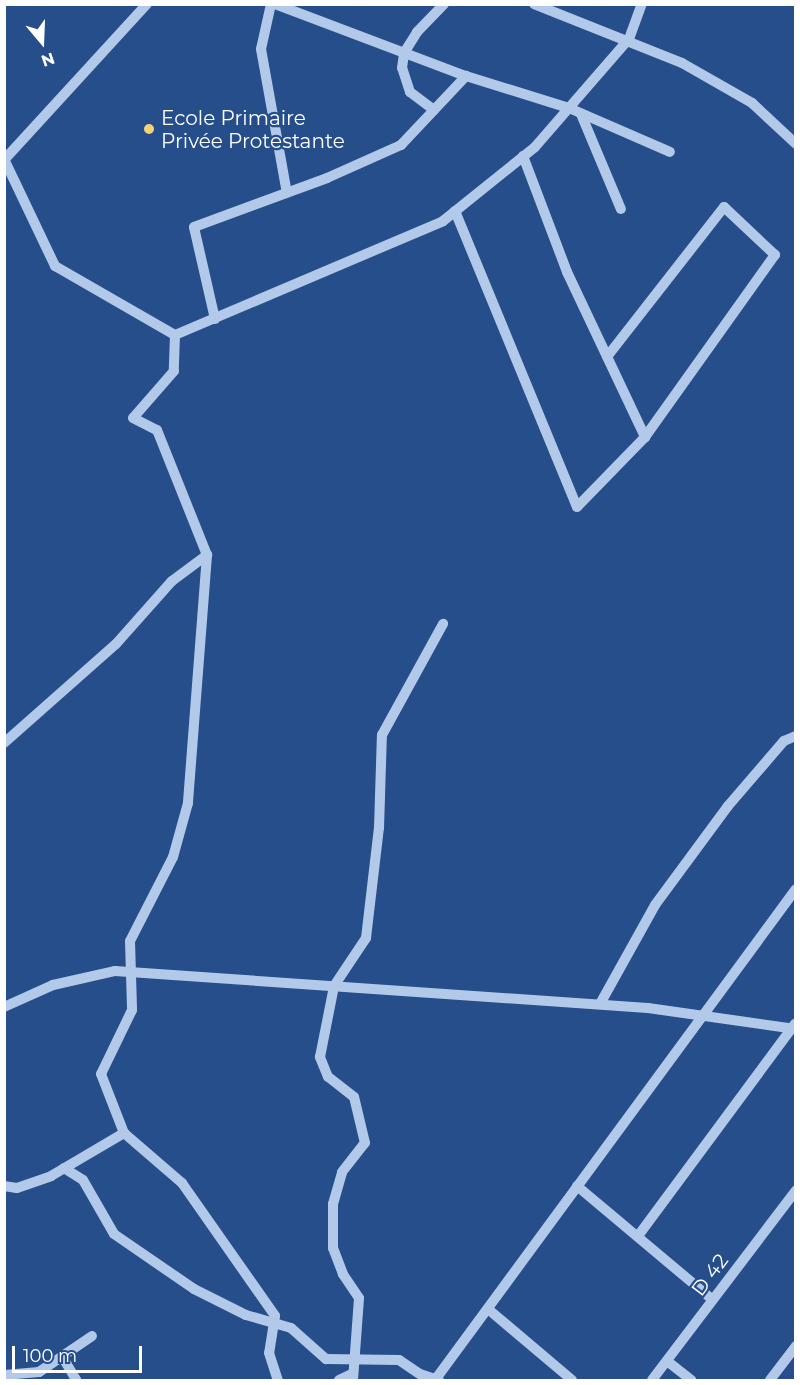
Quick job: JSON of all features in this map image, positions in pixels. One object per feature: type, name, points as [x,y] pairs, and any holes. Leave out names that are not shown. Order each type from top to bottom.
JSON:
[{"type":"street","points":[[147,4],[5,160],[56,266],[175,336]]},
{"type":"street","points":[[287,192],[261,49],[273,4],[466,76],[569,108],[670,152]]},
{"type":"street","points":[[434,110],[410,92],[402,68],[404,53],[417,32],[444,4]]},
{"type":"street","points":[[534,4],[629,39],[682,63],[752,103],[795,144]]},
{"type":"street","points":[[175,336],[443,221],[523,156],[569,108],[629,39],[642,4]]},
{"type":"street","points":[[215,320],[194,227],[401,145],[466,76]]},
{"type":"street","points":[[582,114],[621,209]]},
{"type":"street","points":[[523,156],[567,272],[645,437]]},
{"type":"street","points":[[454,212],[577,507],[645,437],[775,255],[724,207],[607,357]]},
{"type":"street","points":[[175,336],[174,371],[133,418],[157,430],[207,555],[188,803],[173,856],[130,941],[132,1010],[101,1074],[124,1133],[182,1183],[275,1316],[269,1353],[278,1380]]},
{"type":"street","points":[[4,743],[116,644],[172,581],[207,555]]},
{"type":"street","points":[[339,1380],[353,1377],[357,1359],[359,1298],[343,1274],[333,1248],[333,1204],[342,1172],[365,1143],[354,1097],[328,1077],[320,1057],[334,986],[366,938],[379,828],[382,735],[443,624]]},
{"type":"street","points":[[600,1004],[655,904],[728,806],[784,741],[795,736]]},
{"type":"street","points":[[64,1168],[82,1180],[114,1234],[194,1289],[273,1324],[291,1328],[326,1359],[399,1360],[420,1374],[437,1380],[700,1015],[795,889]]},
{"type":"street","points":[[4,1007],[53,985],[95,974],[130,972],[600,1004],[794,1027],[638,1236]]},
{"type":"street","points":[[4,1186],[17,1188],[64,1168],[124,1133]]},
{"type":"street","points":[[577,1186],[714,1300]]},
{"type":"street","name":"D 42","points":[[652,1380],[795,1190]]},
{"type":"street","points":[[488,1309],[572,1380]]},
{"type":"street","points":[[4,1375],[39,1372],[63,1358],[92,1336]]},
{"type":"street","points":[[770,1380],[795,1346]]},
{"type":"street","points":[[63,1358],[76,1380]]},
{"type":"street","points":[[667,1361],[691,1380]]},
{"type":"place","name":"Ecole Primaire Privée Protestante","points":[[149,129]]}]
